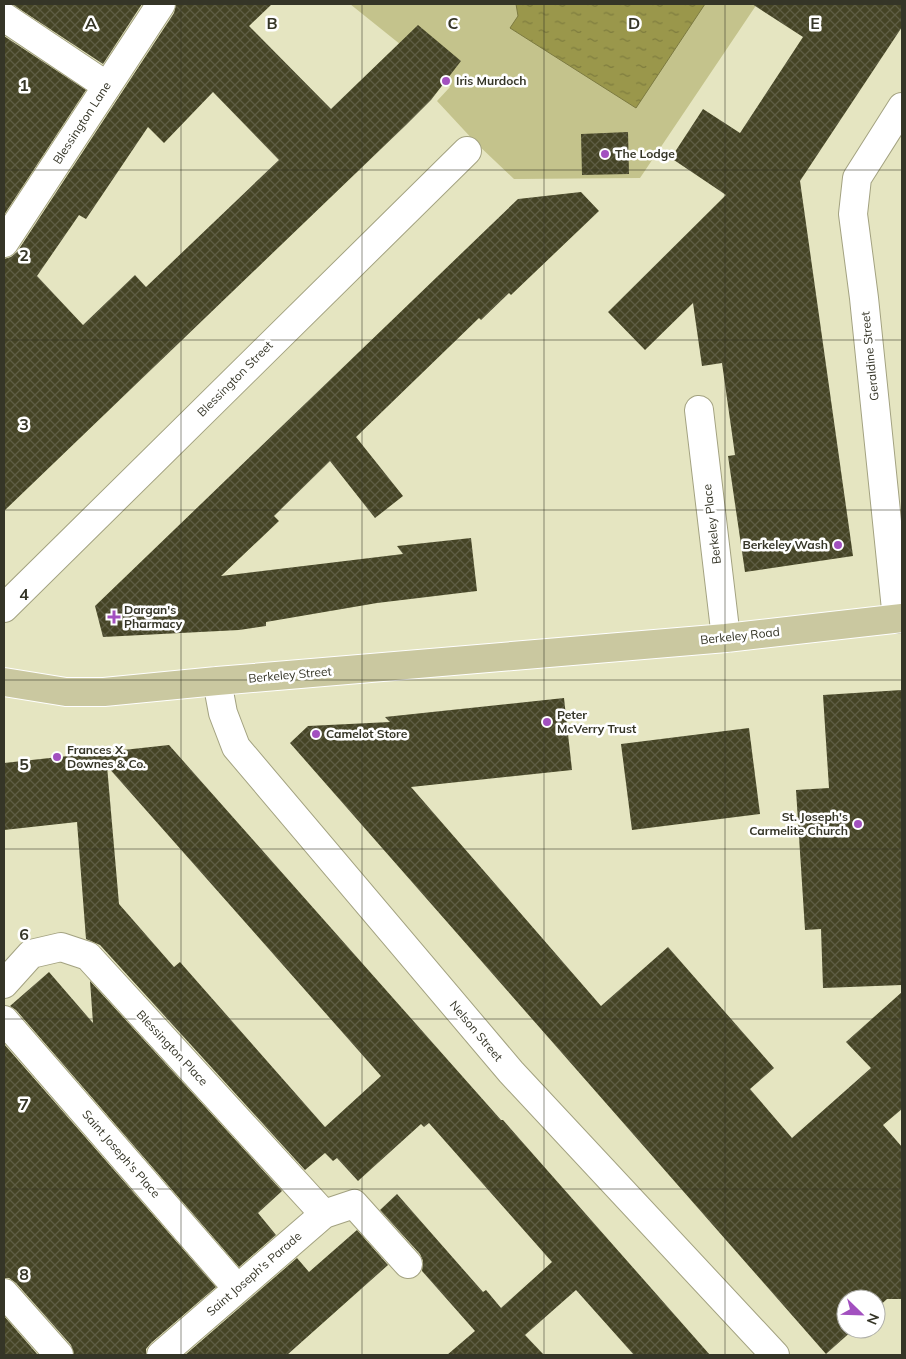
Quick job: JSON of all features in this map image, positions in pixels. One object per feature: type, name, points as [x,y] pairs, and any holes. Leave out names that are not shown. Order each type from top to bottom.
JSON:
[{"type":"main road","name":"Berkeley Road","points":[[577,650],[726,638],[900,619]]},
{"type":"main road","name":"Berkeley Street","points":[[4,682],[66,692],[92,693],[577,650]]},
{"type":"street","name":"Blessington Lane","points":[[4,243],[161,4]]},
{"type":"street","points":[[4,17],[107,86]]},
{"type":"street","name":"Geraldine Street","points":[[900,619],[864,298],[852,214],[857,178],[902,107]]},
{"type":"street","name":"Blessington Street","points":[[4,608],[467,151]]},
{"type":"street","name":"Berkeley Place","points":[[699,410],[726,638]]},
{"type":"street","name":"Nelson Street","points":[[217,681],[223,713],[236,747],[511,1072],[775,1355]]},
{"type":"street","name":"Blessington Place","points":[[4,984],[31,954],[61,947],[88,956],[324,1214]]},
{"type":"street","name":"Saint Joseph's Place","points":[[4,1020],[238,1288]]},
{"type":"street","name":"Saint Joseph's Parade","points":[[161,1355],[324,1214],[354,1204],[408,1264]]},
{"type":"street","points":[[4,1293],[59,1355]]},
{"type":"shaded area","points":[[350,4],[757,4],[640,178],[514,179],[476,143],[437,101],[450,87],[446,81]]},
{"type":"water","points":[[516,4],[705,4],[636,108],[510,28],[518,16]]},
{"type":"building","points":[[12,4],[142,4],[103,64]]},
{"type":"building","points":[[176,4],[272,4],[249,26],[331,109],[418,25],[461,61],[431,100],[406,125],[4,511],[4,259],[11,257],[17,252],[174,13]],"holes":[[[213,92],[279,160],[146,287],[135,275],[83,325],[37,276],[79,215],[86,219],[148,127],[164,143]]]},
{"type":"building","points":[[752,4],[902,4],[902,27],[800,181],[853,556],[745,572],[728,456],[735,455],[722,363],[702,366],[693,303],[645,350],[608,312],[726,195],[671,158],[703,109],[740,133],[803,37]]},
{"type":"building","points":[[4,36],[86,90],[4,215]]},
{"type":"building","name":"The Lodge","points":[[628,132],[629,174],[582,175],[581,134]]},
{"type":"building","points":[[581,192],[599,211],[511,295],[509,293],[481,320],[479,318],[356,437],[403,496],[375,518],[330,461],[274,516],[279,521],[221,576],[403,554],[397,546],[471,538],[477,591],[377,603],[266,622],[266,626],[239,630],[103,637],[95,606],[518,199]]},
{"type":"building","name":"St. Joseph's Carmelite Church","points":[[902,690],[902,985],[823,988],[821,929],[805,930],[796,790],[829,788],[823,695]]},
{"type":"building","points":[[564,698],[572,770],[411,787],[601,1006],[668,947],[774,1068],[750,1089],[792,1138],[871,1068],[846,1042],[902,992],[902,1109],[883,1125],[902,1147],[902,1299],[886,1300],[886,1289],[836,1289],[836,1339],[843,1339],[826,1354],[290,743],[308,726],[390,722],[385,717]]},
{"type":"building","points":[[749,728],[760,814],[632,830],[621,744]]},
{"type":"building","points":[[169,745],[710,1355],[634,1355],[576,1290],[525,1335],[544,1355],[447,1355],[475,1331],[422,1271],[423,1261],[420,1254],[380,1210],[397,1194],[483,1292],[486,1290],[501,1308],[552,1262],[429,1123],[424,1127],[421,1124],[358,1181],[337,1158],[333,1161],[325,1153],[305,1170],[100,945],[86,939],[77,822],[4,830],[4,763]],"holes":[[[107,766],[381,1076],[325,1127],[180,962],[174,967],[119,904]]]},
{"type":"building","points":[[49,972],[93,1023],[90,981],[282,1191],[258,1213],[276,1235],[239,1267],[16,1010],[10,1006]]},
{"type":"building","points":[[4,1044],[216,1287],[151,1343],[146,1349],[146,1355],[74,1355],[71,1345],[16,1283],[9,1278],[4,1278]]},
{"type":"building","points":[[357,1230],[388,1265],[287,1355],[185,1355],[297,1258],[309,1272]]},
{"type":"building","points":[[4,1316],[38,1355],[4,1355]]},
{"type":"place","name":"Iris Murdoch","points":[[446,81]]},
{"type":"place","name":"The Lodge","points":[[605,154]]},
{"type":"place","name":"Berkeley Wash","points":[[838,545]]},
{"type":"place","name":"Dargan's Pharmacy","points":[[114,617]]},
{"type":"place","name":"Peter McVerry Trust","points":[[547,722]]},
{"type":"place","name":"Camelot Store","points":[[316,734]]},
{"type":"place","name":"Frances X. Downes & Co.","points":[[57,757]]},
{"type":"place","name":"St. Joseph's Carmelite Church","points":[[858,824]]}]
